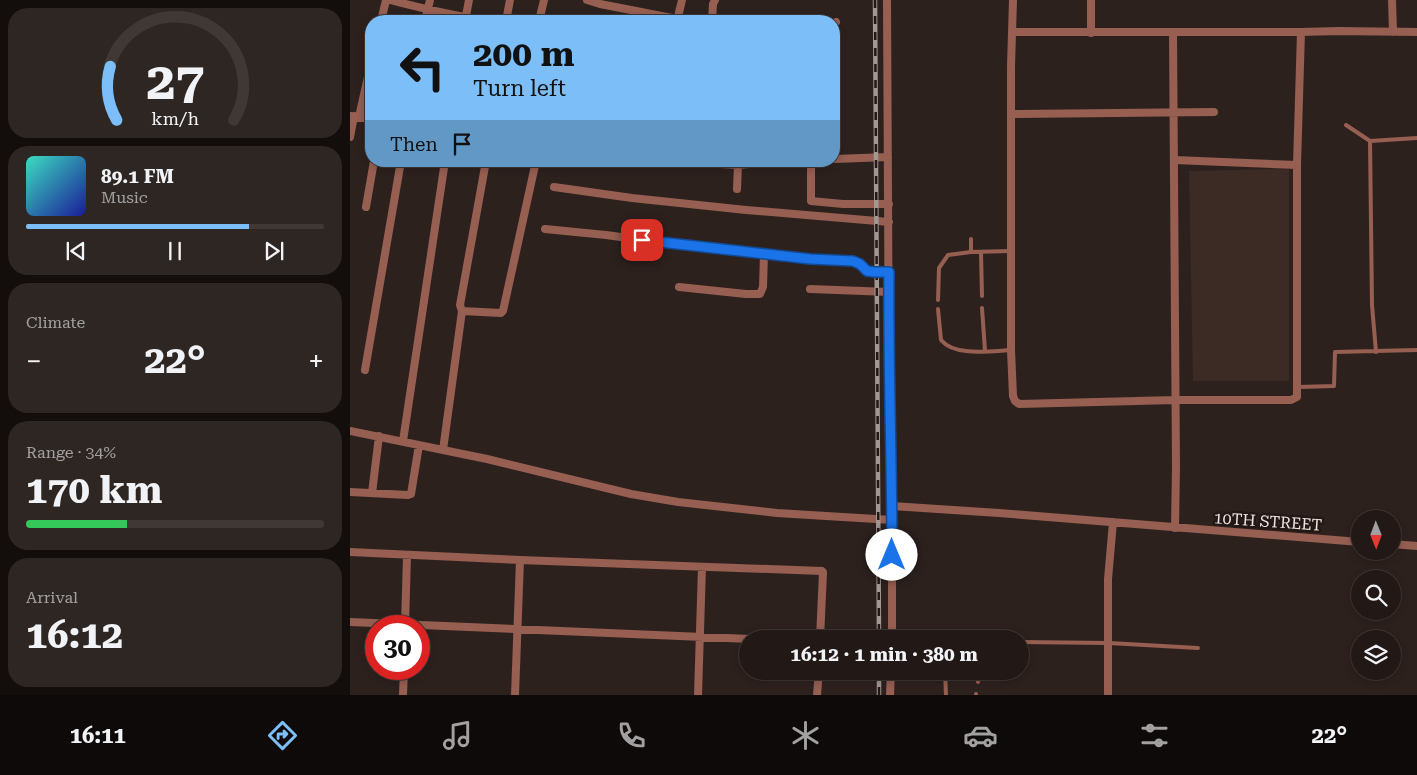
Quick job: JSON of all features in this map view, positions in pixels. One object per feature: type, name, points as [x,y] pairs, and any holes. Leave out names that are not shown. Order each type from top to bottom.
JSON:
[{"type":"street","points":[[383,15],[388,0],[449,15]]},
{"type":"street","points":[[427,15],[430,0]]},
{"type":"street","points":[[466,15],[470,0]]},
{"type":"street","points":[[507,15],[510,0]]},
{"type":"street","points":[[541,15],[544,0]]},
{"type":"street","points":[[587,0],[653,15]]},
{"type":"street","points":[[678,15],[682,0]]},
{"type":"street","points":[[712,15],[715,0]]},
{"type":"street","points":[[887,0],[892,630]]},
{"type":"street","points":[[1013,0],[1011,350],[1013,396],[1020,404],[1175,400],[1291,400],[1297,398],[1297,165],[1301,32]]},
{"type":"street","points":[[1091,0],[1091,32]]},
{"type":"street","points":[[1392,0],[1393,32]]},
{"type":"street","points":[[1012,32],[1417,32]]},
{"type":"street","points":[[1172,32],[1175,528]]},
{"type":"street","points":[[350,137],[354,116],[365,82]]},
{"type":"street","points":[[1011,114],[1214,112]]},
{"type":"street","points":[[840,159],[888,157]]},
{"type":"street","points":[[1174,160],[1297,165]]},
{"type":"street","points":[[366,207],[373,167]]},
{"type":"street","points":[[365,370],[400,167]]},
{"type":"street","points":[[403,441],[444,167]]},
{"type":"street","points":[[443,450],[462,311],[462,306],[460,305],[485,167]]},
{"type":"street","points":[[462,311],[501,313],[503,311],[535,167]]},
{"type":"street","points":[[737,189],[738,167]]},
{"type":"street","points":[[811,167],[811,215]]},
{"type":"street","points":[[554,187],[632,198],[746,210],[889,222]]},
{"type":"street","points":[[811,201],[843,204],[889,204]]},
{"type":"street","points":[[545,230],[606,235],[810,259],[853,261],[860,264],[867,271],[889,272]]},
{"type":"street","points":[[679,287],[760,294],[763,288],[764,254]]},
{"type":"street","points":[[810,289],[889,292]]},
{"type":"street","points":[[350,431],[403,441],[631,494],[678,502],[777,513],[892,520]]},
{"type":"street","points":[[372,493],[379,436]]},
{"type":"street","points":[[350,492],[408,496],[412,494],[419,445]]},
{"type":"street","name":"10TH STREET","points":[[892,506],[1351,541]]},
{"type":"street","points":[[1108,695],[1108,579],[1113,522]]},
{"type":"street","points":[[1401,545],[1417,546]]},
{"type":"street","points":[[350,552],[822,571],[820,630]]},
{"type":"street","points":[[405,615],[407,555]]},
{"type":"street","points":[[515,695],[520,560]]},
{"type":"street","points":[[698,695],[702,567]]},
{"type":"street","points":[[350,622],[365,623]]},
{"type":"street","points":[[430,626],[739,638]]},
{"type":"street","points":[[403,695],[404,680]]},
{"type":"street","points":[[817,695],[818,680]]},
{"type":"street","points":[[890,695],[891,680]]},
{"type":"lane","points":[[1346,125],[1370,141],[1417,138]]},
{"type":"lane","points":[[1370,141],[1372,305],[1376,352]]},
{"type":"lane","points":[[971,239],[971,252]]},
{"type":"lane","points":[[938,300],[939,268],[948,256],[971,252],[1011,251]]},
{"type":"lane","points":[[981,252],[982,296]]},
{"type":"lane","points":[[982,308],[985,351]]},
{"type":"lane","points":[[938,309],[941,340],[944,344],[956,350],[1011,350]]},
{"type":"lane","points":[[1297,387],[1334,386],[1335,352],[1417,350]]},
{"type":"lane","points":[[1029,642],[1109,642],[1198,648]]},
{"type":"lane","points":[[945,680],[946,695]]},
{"type":"shaded area","points":[[1289,169],[1289,381],[1193,381],[1189,171]]},
{"type":"railway","points":[[875,0],[879,630]]},
{"type":"railway","points":[[879,680],[879,695]]},
{"type":"route","points":[[642,240],[810,259],[853,261],[860,264],[867,271],[889,272],[892,555]]}]
